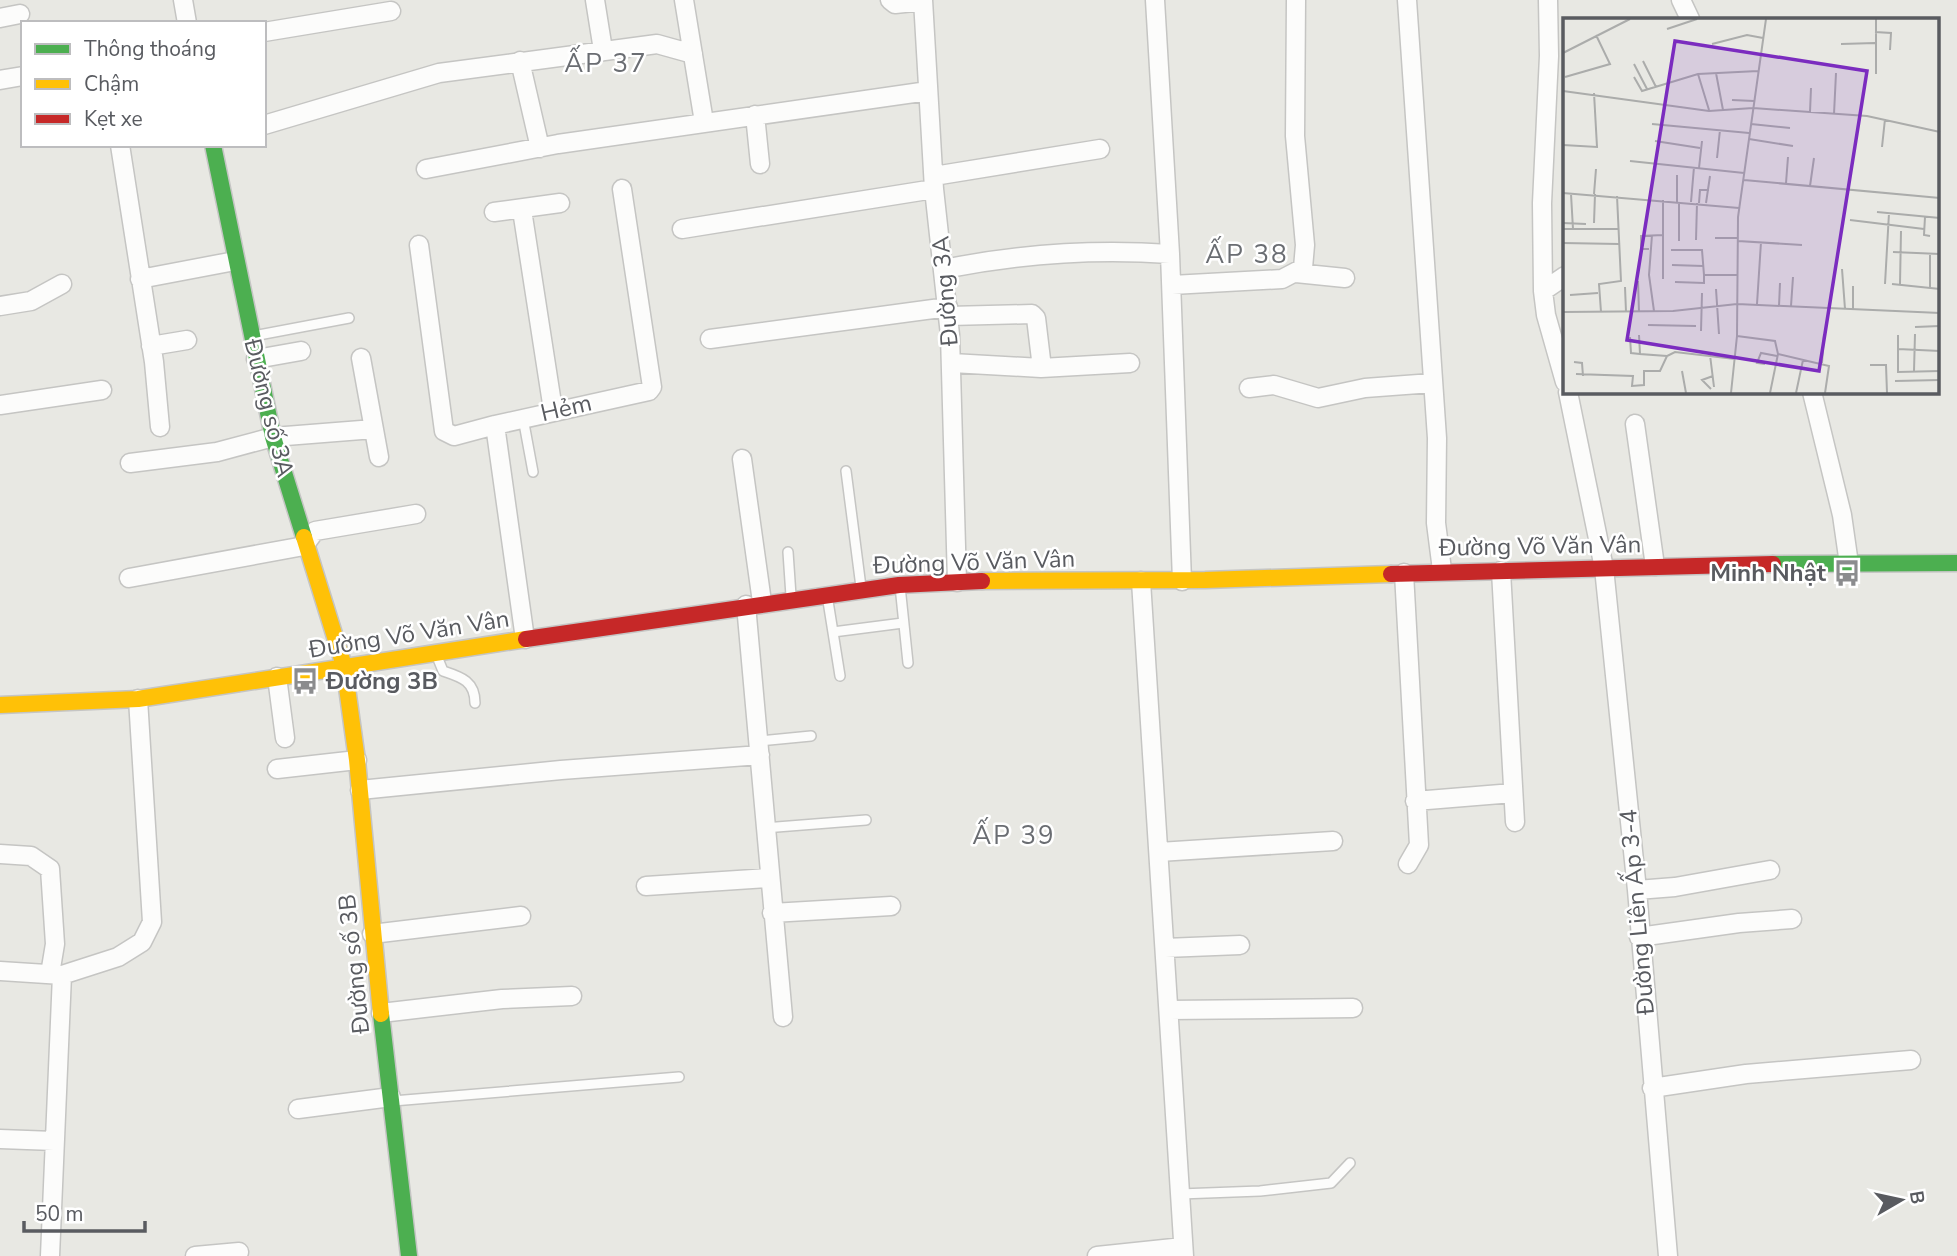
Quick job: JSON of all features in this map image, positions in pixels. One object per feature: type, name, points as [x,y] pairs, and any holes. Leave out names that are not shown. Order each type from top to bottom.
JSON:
[{"type":"street","points":[[183,0],[187,21]]},
{"type":"street","points":[[595,0],[603,50]]},
{"type":"street","points":[[684,0],[704,122]]},
{"type":"street","points":[[890,0],[895,4],[923,1]]},
{"type":"street","points":[[1155,0],[1172,285],[1182,581]]},
{"type":"street","points":[[1172,285],[1282,279],[1303,268],[1305,245],[1295,136],[1296,0]]},
{"type":"street","points":[[1407,0],[1437,438],[1436,523],[1442,570]]},
{"type":"street","name":"Đường Liên Ấp 3-4","points":[[1548,0],[1549,57],[1542,203],[1543,291],[1546,316],[1563,375]]},
{"type":"street","points":[[1681,0],[1690,18]]},
{"type":"street","name":"Đường 3A","points":[[923,1],[934,183],[952,363],[957,582]]},
{"type":"street","points":[[266,32],[391,11]]},
{"type":"street","points":[[0,18],[20,14]]},
{"type":"street","points":[[266,124],[439,73],[656,44],[693,54]]},
{"type":"street","points":[[520,61],[540,148]]},
{"type":"street","points":[[0,80],[21,76]]},
{"type":"street","points":[[426,169],[704,122],[928,91]]},
{"type":"street","points":[[755,115],[760,163]]},
{"type":"street","points":[[120,147],[151,346],[160,426]]},
{"type":"street","name":"Đường số 3A","points":[[213,147],[234,261],[273,437],[304,546],[344,666]]},
{"type":"street","points":[[682,229],[934,183],[1100,149]]},
{"type":"street","name":"Hẻm","points":[[419,245],[444,431],[454,436],[553,410],[649,391],[652,387],[622,189]]},
{"type":"street","points":[[494,212],[561,203]]},
{"type":"street","points":[[522,210],[553,410]]},
{"type":"street","points":[[944,269],[1021,258],[1111,250],[1170,254]]},
{"type":"street","points":[[140,279],[234,261]]},
{"type":"street","points":[[1296,273],[1345,278]]},
{"type":"street","points":[[1543,291],[1563,277]]},
{"type":"street","points":[[0,306],[31,301],[62,284]]},
{"type":"street","points":[[710,340],[948,312],[1032,314],[1036,318],[1042,368]]},
{"type":"street","points":[[151,346],[187,340]]},
{"type":"street","points":[[256,359],[301,351]]},
{"type":"street","points":[[361,358],[379,457]]},
{"type":"street","points":[[952,363],[1042,368],[1130,363]]},
{"type":"street","points":[[1249,388],[1274,385],[1318,398],[1365,388],[1432,383]]},
{"type":"street","points":[[0,405],[102,390]]},
{"type":"street","name":"Đường Liên Ấp 3-4","points":[[1568,394],[1604,568],[1637,890],[1668,1256]]},
{"type":"street","points":[[1812,394],[1842,515],[1849,564]]},
{"type":"street","points":[[1635,424],[1656,566]]},
{"type":"street","points":[[495,425],[525,639]]},
{"type":"street","points":[[130,463],[216,452],[273,437],[374,429]]},
{"type":"street","points":[[742,459],[754,603],[764,828],[783,1017]]},
{"type":"street","points":[[129,578],[304,546],[315,531],[416,514]]},
{"type":"street","name":"Đường Võ Văn Vân","points":[[0,705],[138,699],[754,603],[900,584],[1019,579],[1182,581],[1442,570],[1957,563]]},
{"type":"street","points":[[1501,570],[1515,822]]},
{"type":"street","points":[[1404,573],[1419,845],[1408,864]]},
{"type":"street","points":[[1097,1256],[1184,1251],[1141,582]]},
{"type":"street","name":"Đường số 3B","points":[[344,666],[357,760],[372,934],[409,1256]]},
{"type":"street","points":[[277,677],[285,738]]},
{"type":"street","points":[[0,971],[56,974],[118,957],[142,942],[152,922],[138,699]]},
{"type":"street","points":[[360,790],[759,748]]},
{"type":"street","points":[[277,769],[357,760]]},
{"type":"street","points":[[1416,801],[1513,793]]},
{"type":"street","points":[[1159,852],[1333,841]]},
{"type":"street","points":[[0,854],[31,856],[50,869],[56,974],[50,1256]]},
{"type":"street","points":[[1637,890],[1675,887],[1770,870]]},
{"type":"street","points":[[646,886],[769,878]]},
{"type":"street","points":[[772,913],[891,906]]},
{"type":"street","points":[[372,934],[521,916]]},
{"type":"street","points":[[1639,937],[1739,923],[1792,919]]},
{"type":"street","points":[[1165,948],[1241,945]]},
{"type":"street","points":[[381,1013],[502,999],[572,996]]},
{"type":"street","points":[[1169,1010],[1353,1008]]},
{"type":"street","points":[[1652,1088],[1746,1074],[1911,1060]]},
{"type":"street","points":[[298,1109],[391,1099]]},
{"type":"street","points":[[0,1139],[54,1141]]},
{"type":"street","points":[[195,1256],[239,1252]]},
{"type":"lane","points":[[251,337],[349,318]]},
{"type":"lane","points":[[523,418],[533,472]]},
{"type":"lane","points":[[846,471],[861,589]]},
{"type":"lane","points":[[788,552],[791,598]]},
{"type":"lane","points":[[900,584],[908,663]]},
{"type":"lane","points":[[827,594],[840,676]]},
{"type":"lane","points":[[833,632],[903,623]]},
{"type":"lane","points":[[436,652],[443,671],[465,679],[475,692],[475,703]]},
{"type":"lane","points":[[759,748],[811,736]]},
{"type":"lane","points":[[764,828],[866,820]]},
{"type":"lane","points":[[391,1099],[680,1077]]},
{"type":"lane","points":[[1180,1194],[1260,1191],[1331,1183],[1350,1163]]},
{"type":"traffic: fast","points":[[213,147],[273,437],[304,537]]},
{"type":"traffic: fast","points":[[1773,564],[1957,563]]},
{"type":"traffic: fast","points":[[381,1014],[409,1256]]},
{"type":"traffic: slow","points":[[304,537],[344,666],[357,760],[381,1014]]},
{"type":"traffic: slow","points":[[982,581],[1205,580],[1391,574]]},
{"type":"traffic: slow","points":[[0,705],[138,699],[526,639]]},
{"type":"traffic: jam","points":[[1391,574],[1773,564]]},
{"type":"traffic: jam","points":[[526,639],[899,585],[982,581]]},
{"type":"place","name":"Minh Nhật","points":[[1847,573]]},
{"type":"place","name":"Đường 3B","points":[[305,681]]},
{"type":"district","name":"ẤP 37","points":[[606,63]]},
{"type":"district","name":"ẤP 38","points":[[1247,254]]},
{"type":"district","name":"ẤP 39","points":[[1014,835]]}]
